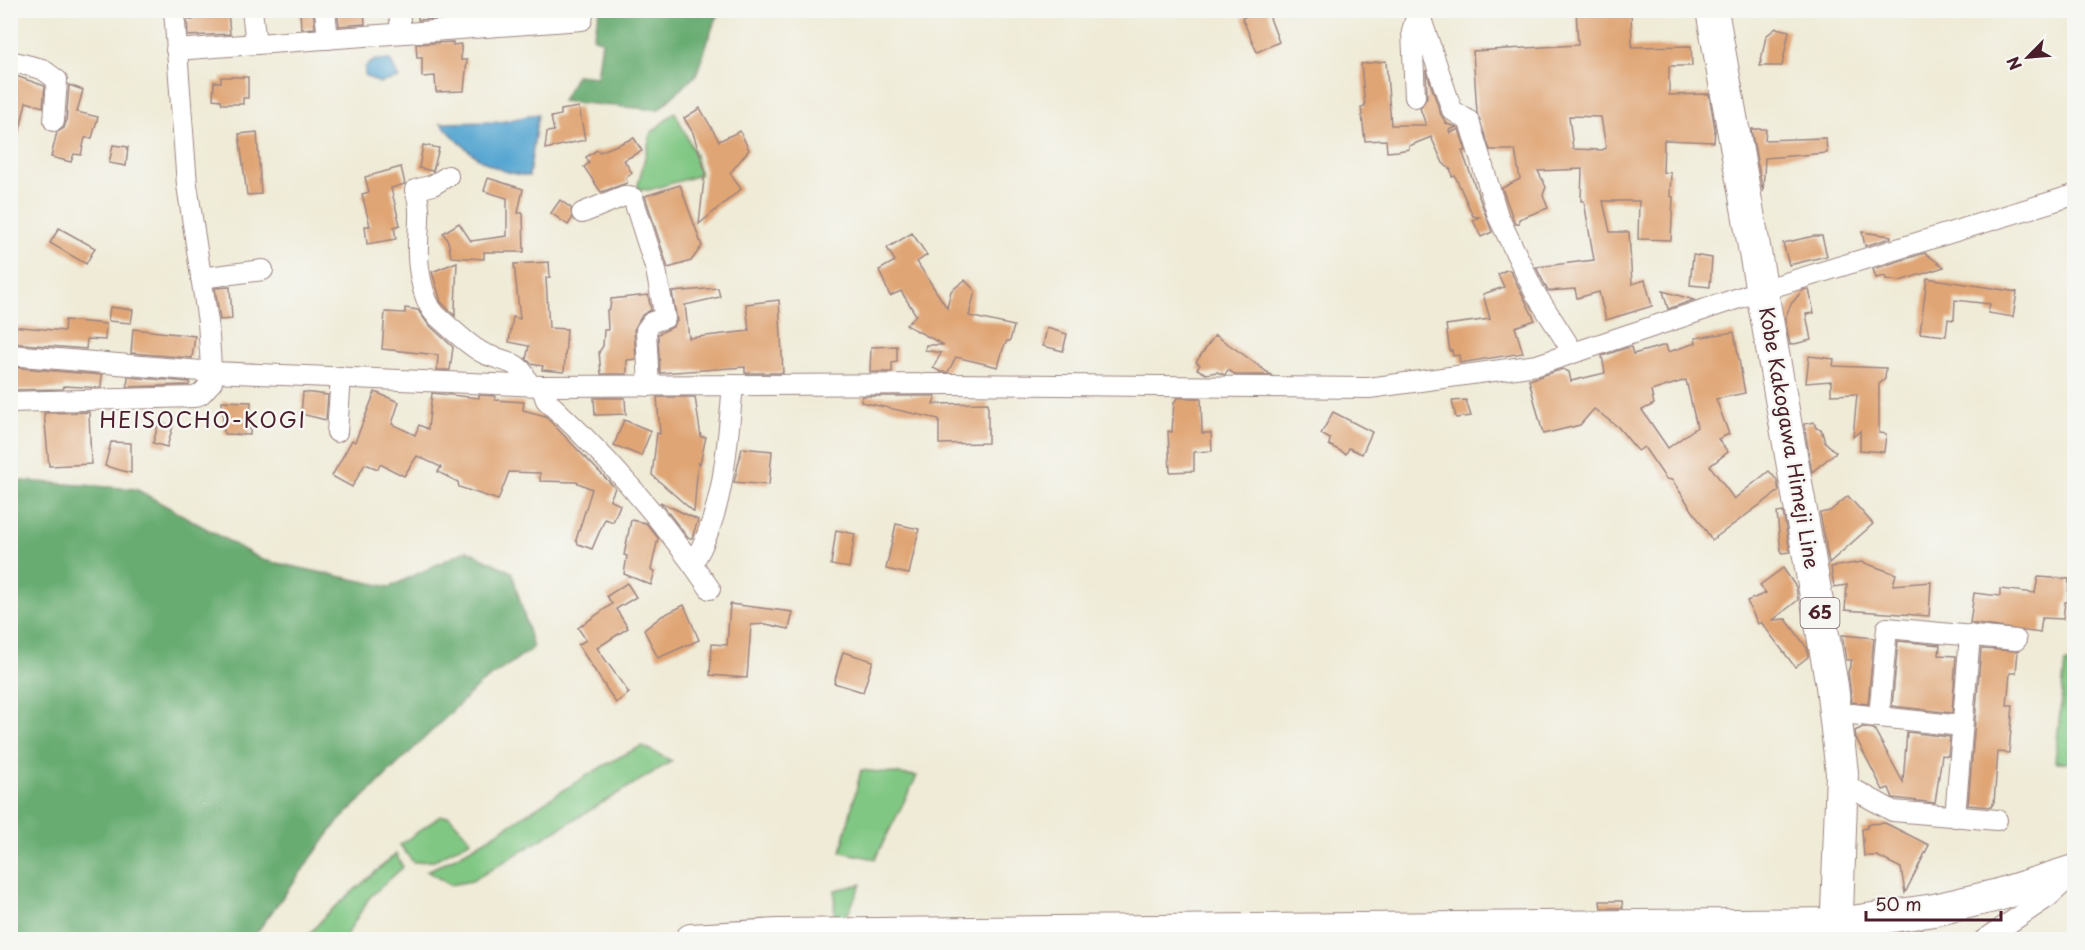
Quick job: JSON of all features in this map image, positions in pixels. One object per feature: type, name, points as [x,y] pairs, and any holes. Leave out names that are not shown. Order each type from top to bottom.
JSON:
[{"type":"main road","name":"Kobe Kakogawa Himeji Line","points":[[1712,10],[1832,686],[1842,783],[1837,932]]},
{"type":"main road","points":[[691,939],[778,935],[1837,932],[1998,896],[2074,872]]},
{"type":"street","points":[[10,402],[194,397],[208,388],[213,372],[187,185],[174,10]]},
{"type":"street","points":[[252,10],[256,44]]},
{"type":"street","points":[[325,10],[328,39]]},
{"type":"street","points":[[399,10],[401,33]]},
{"type":"street","points":[[176,50],[401,33],[472,20],[547,17],[582,20],[584,10]]},
{"type":"street","points":[[1419,12],[1452,110],[1469,121],[1497,216],[1534,293],[1573,352]]},
{"type":"street","points":[[1414,97],[1412,31],[1419,12]]},
{"type":"street","points":[[10,61],[42,69],[57,80],[54,121]]},
{"type":"street","points":[[448,176],[433,185],[416,190],[419,219],[418,245],[424,287],[435,314],[483,353],[498,356],[521,369],[546,400],[603,456],[693,563],[710,589]]},
{"type":"street","points":[[10,355],[213,372],[535,386],[952,384],[1369,388],[1537,365],[1763,290],[2074,195]]},
{"type":"street","points":[[582,213],[624,196],[633,198],[656,270],[665,318],[652,322],[646,330],[649,386]]},
{"type":"street","points":[[201,278],[263,270]]},
{"type":"street","points":[[337,432],[341,377]]},
{"type":"street","points":[[693,563],[703,547],[723,480],[733,385]]},
{"type":"street","points":[[1879,717],[1887,628],[2016,640]]},
{"type":"street","points":[[1955,817],[1970,635]]},
{"type":"street","points":[[1852,714],[1962,726]]},
{"type":"street","points":[[1842,783],[1893,810],[1997,820]]},
{"type":"street","points":[[1984,939],[2048,897],[2074,872]]},
{"type":"green space","points":[[600,10],[721,11],[714,23],[696,75],[658,110],[562,101],[576,75],[597,77],[602,41],[593,37]]},
{"type":"green space","points":[[675,112],[695,154],[700,175],[649,190],[637,189],[651,133]]},
{"type":"green space","points":[[10,480],[136,489],[262,560],[390,587],[467,550],[512,572],[533,648],[479,685],[336,824],[252,939],[11,939]]},
{"type":"green space","points":[[2065,663],[2074,663],[2074,763],[2055,762]]},
{"type":"green space","points":[[642,746],[672,761],[472,881],[450,885],[427,871],[482,842],[587,776]]},
{"type":"green space","points":[[861,770],[917,776],[875,859],[841,852]]},
{"type":"green space","points":[[440,816],[449,816],[471,840],[433,861],[413,862],[400,845]]},
{"type":"green space","points":[[396,854],[403,867],[369,898],[344,939],[305,939],[327,914]]},
{"type":"green space","points":[[861,884],[846,918],[834,918],[835,890]]},
{"type":"water","points":[[375,60],[390,60],[399,78],[379,83],[365,75],[365,67]]},
{"type":"water","points":[[538,114],[529,176],[502,170],[480,159],[460,143],[441,123],[501,122]]},
{"type":"building","points":[[192,10],[228,10],[230,34],[188,36],[187,20],[193,20]]},
{"type":"building","points":[[300,10],[313,10],[315,28],[301,29]]},
{"type":"building","points":[[337,10],[364,10],[365,24],[339,26]]},
{"type":"building","points":[[418,10],[451,10],[452,18],[418,20]]},
{"type":"building","points":[[1258,10],[1267,10],[1279,42],[1257,52],[1242,18]]},
{"type":"building","points":[[1576,10],[1631,10],[1632,47],[1691,46],[1692,66],[1669,66],[1669,95],[1709,94],[1715,129],[1714,142],[1664,140],[1663,172],[1671,173],[1670,196],[1673,197],[1671,240],[1638,239],[1639,201],[1603,201],[1610,232],[1629,232],[1632,284],[1645,280],[1652,306],[1606,320],[1599,292],[1577,298],[1575,289],[1548,291],[1536,267],[1594,260],[1584,201],[1581,201],[1582,169],[1538,171],[1546,187],[1543,195],[1548,208],[1519,219],[1519,224],[1515,224],[1502,188],[1520,179],[1515,150],[1490,150],[1477,113],[1473,51],[1578,45]],"holes":[[[1569,116],[1601,117],[1606,148],[1602,150],[1573,149]]]},
{"type":"building","points":[[1776,28],[1789,31],[1782,66],[1760,66],[1766,36]]},
{"type":"building","points":[[453,42],[453,45],[461,44],[461,60],[467,60],[464,91],[436,92],[435,76],[422,77],[422,58],[417,58],[416,44]]},
{"type":"building","points":[[1386,61],[1391,125],[1426,125],[1420,108],[1427,97],[1426,70],[1441,115],[1447,124],[1457,127],[1449,130],[1450,133],[1459,129],[1466,151],[1462,151],[1492,232],[1481,237],[1473,220],[1479,217],[1473,216],[1455,176],[1452,177],[1451,170],[1443,163],[1431,137],[1409,146],[1409,149],[1387,152],[1386,140],[1365,141],[1361,107],[1365,106],[1361,64]]},
{"type":"building","points":[[10,74],[45,86],[43,107],[26,102],[17,143],[10,143]]},
{"type":"building","points":[[221,77],[248,77],[248,98],[243,98],[243,104],[222,104],[221,100],[213,99],[214,82],[221,82]]},
{"type":"building","points":[[69,85],[83,90],[77,112],[98,117],[92,138],[85,138],[81,155],[74,154],[71,162],[51,157],[57,132],[64,128],[66,122]]},
{"type":"building","points":[[579,107],[585,140],[545,149],[547,132],[554,131],[551,117],[561,115],[561,110]]},
{"type":"building","points":[[700,108],[719,141],[740,131],[749,150],[730,173],[741,189],[699,224],[705,171],[693,133],[684,118]]},
{"type":"building","points":[[1751,129],[1766,129],[1765,140],[1826,138],[1827,153],[1765,158],[1763,192]]},
{"type":"building","points":[[257,132],[261,194],[247,195],[239,134]]},
{"type":"building","points":[[634,138],[642,151],[624,160],[632,173],[626,178],[627,183],[601,192],[584,167],[589,163],[586,157],[597,150],[600,152]]},
{"type":"building","points":[[113,145],[128,147],[126,166],[109,163]]},
{"type":"building","points":[[423,145],[439,148],[433,171],[419,168]]},
{"type":"building","points":[[401,167],[405,184],[391,188],[400,225],[394,227],[396,239],[367,244],[365,226],[370,226],[362,194],[369,192],[365,177]]},
{"type":"building","points":[[488,178],[523,189],[518,213],[523,213],[524,252],[484,252],[484,259],[451,257],[448,241],[443,233],[459,223],[471,241],[507,236],[507,198],[484,191]]},
{"type":"building","points":[[680,185],[702,246],[691,261],[668,268],[645,196]]},
{"type":"building","points":[[560,200],[571,208],[572,219],[568,225],[551,213]]},
{"type":"building","points":[[59,228],[95,248],[86,264],[50,243]]},
{"type":"building","points":[[1862,232],[1891,236],[1891,238],[1865,246]]},
{"type":"building","points":[[912,233],[927,255],[917,262],[947,308],[951,291],[965,280],[975,291],[969,316],[1014,326],[1010,341],[1007,341],[1003,349],[998,367],[956,357],[948,372],[941,372],[933,368],[941,353],[925,350],[926,345],[944,345],[906,325],[916,315],[901,291],[890,296],[879,270],[895,261],[887,248]]},
{"type":"building","points":[[1822,236],[1827,256],[1789,265],[1783,243]]},
{"type":"building","points":[[1925,253],[1944,267],[1900,281],[1886,279],[1885,276],[1876,278],[1873,269]]},
{"type":"building","points":[[1693,255],[1712,258],[1710,287],[1690,285]]},
{"type":"building","points":[[457,262],[455,316],[441,302],[432,272]]},
{"type":"building","points":[[549,262],[550,277],[546,278],[549,328],[567,329],[564,372],[542,370],[543,366],[532,364],[526,359],[529,346],[509,342],[513,317],[520,319],[514,264]]},
{"type":"building","points":[[1510,270],[1535,320],[1515,327],[1523,353],[1460,363],[1459,355],[1453,356],[1452,350],[1450,351],[1446,325],[1490,319],[1483,294],[1504,287],[1498,274]]},
{"type":"building","points":[[1927,278],[2017,292],[2013,317],[1988,313],[1990,304],[1955,300],[1954,320],[1948,319],[1946,336],[1920,333]]},
{"type":"building","points":[[230,287],[232,319],[220,320],[215,288]]},
{"type":"building","points":[[718,288],[720,297],[685,305],[689,338],[749,331],[746,304],[779,300],[783,373],[745,373],[745,367],[660,373],[658,334],[673,327],[677,321],[672,292]]},
{"type":"building","points":[[1809,289],[1814,313],[1806,314],[1811,340],[1790,345],[1785,318],[1791,304],[1803,290]]},
{"type":"building","points":[[1663,291],[1694,300],[1668,309]]},
{"type":"building","points":[[648,295],[651,310],[642,315],[634,330],[636,359],[627,360],[627,374],[601,374],[599,352],[603,346],[604,330],[608,330],[607,310],[610,309],[611,299]]},
{"type":"building","points":[[110,307],[133,310],[131,323],[108,321]]},
{"type":"building","points":[[405,308],[418,310],[428,324],[453,347],[450,370],[437,370],[438,355],[382,349],[385,312],[405,313]]},
{"type":"building","points":[[65,320],[106,324],[105,340],[87,339],[86,349],[10,343],[12,326],[64,331]]},
{"type":"building","points":[[1047,328],[1067,334],[1063,351],[1043,346]]},
{"type":"building","points":[[133,329],[195,336],[192,358],[131,353]]},
{"type":"building","points":[[1734,332],[1745,393],[1716,399],[1729,434],[1718,439],[1728,452],[1710,466],[1734,499],[1769,471],[1777,480],[1779,491],[1712,540],[1672,480],[1666,479],[1644,447],[1638,451],[1618,427],[1594,409],[1580,425],[1543,434],[1529,380],[1563,369],[1569,372],[1571,381],[1605,373],[1602,356],[1631,347],[1633,354],[1666,345],[1668,352],[1696,343],[1695,338]],"holes":[[[1686,380],[1697,427],[1668,448],[1642,410],[1654,404],[1651,391]]]},
{"type":"building","points":[[1215,335],[1271,375],[1236,375],[1228,370],[1225,375],[1217,372],[1206,374],[1197,369],[1200,365],[1196,362]]},
{"type":"building","points":[[897,346],[897,362],[892,363],[892,372],[870,372],[871,347]]},
{"type":"building","points":[[1809,356],[1834,359],[1833,366],[1886,368],[1885,379],[1879,384],[1879,433],[1886,434],[1884,452],[1860,450],[1860,431],[1853,437],[1857,394],[1831,395],[1831,381],[1806,383]]},
{"type":"building","points":[[10,367],[102,375],[101,388],[64,386],[63,389],[10,390]]},
{"type":"building","points":[[128,377],[190,382],[189,385],[127,387]]},
{"type":"building","points":[[303,392],[328,395],[326,420],[301,414]]},
{"type":"building","points":[[375,392],[399,402],[392,424],[415,435],[419,425],[428,429],[432,393],[479,398],[479,395],[495,396],[495,400],[524,402],[523,410],[545,416],[615,488],[610,500],[620,505],[613,522],[605,519],[592,549],[578,544],[576,540],[592,489],[576,482],[540,481],[540,473],[509,472],[498,500],[459,487],[458,482],[438,472],[441,467],[417,456],[404,476],[380,464],[378,469],[365,464],[352,487],[332,476],[352,440],[355,442]]},
{"type":"building","points":[[862,396],[936,396],[933,404],[988,403],[988,443],[939,444],[939,419],[861,402]]},
{"type":"building","points":[[657,397],[695,397],[701,437],[706,437],[700,464],[698,463],[694,512],[652,475],[657,433],[660,434]]},
{"type":"building","points":[[594,398],[625,398],[626,414],[595,415]]},
{"type":"building","points":[[1177,398],[1201,398],[1202,433],[1211,433],[1212,451],[1194,452],[1194,471],[1170,472],[1168,431],[1172,432],[1174,403]]},
{"type":"building","points":[[1466,400],[1471,416],[1456,418],[1452,401]]},
{"type":"building","points":[[222,401],[251,402],[250,435],[224,434]]},
{"type":"building","points":[[89,412],[91,464],[49,466],[44,413]]},
{"type":"building","points":[[1333,412],[1372,432],[1362,454],[1349,448],[1346,454],[1329,445],[1330,439],[1321,434]]},
{"type":"building","points":[[624,420],[651,431],[641,456],[614,445]]},
{"type":"building","points":[[159,422],[173,426],[167,447],[153,443]]},
{"type":"building","points":[[1814,422],[1816,428],[1821,429],[1825,442],[1836,452],[1812,472],[1804,424]]},
{"type":"building","points":[[111,442],[131,443],[131,473],[105,466]]},
{"type":"building","points":[[742,448],[772,451],[769,485],[734,482]]},
{"type":"building","points":[[1848,496],[1873,524],[1829,563],[1820,513],[1830,511]]},
{"type":"building","points":[[660,502],[698,520],[692,538],[688,538]]},
{"type":"building","points":[[1783,512],[1790,552],[1781,553],[1777,513]]},
{"type":"building","points":[[631,520],[646,523],[658,538],[651,570],[655,571],[651,585],[624,574],[627,556],[624,555]]},
{"type":"building","points":[[896,524],[919,529],[909,574],[886,569]]},
{"type":"building","points":[[836,530],[855,534],[849,568],[831,565]]},
{"type":"building","points":[[1862,562],[1896,574],[1893,585],[1931,582],[1929,616],[1845,610],[1847,585],[1834,587],[1831,567]]},
{"type":"building","points":[[1783,568],[1796,587],[1798,600],[1773,620],[1786,619],[1807,648],[1808,657],[1795,667],[1761,622],[1758,624],[1747,601],[1766,593],[1760,585]]},
{"type":"building","points":[[2038,577],[2069,579],[2068,602],[2065,602],[2063,619],[2042,618],[2040,633],[1970,623],[1974,593],[2000,596],[2000,589],[2035,593]]},
{"type":"building","points":[[627,583],[636,597],[616,609],[628,628],[597,648],[629,693],[616,703],[578,645],[586,640],[578,628],[612,604],[607,596]]},
{"type":"building","points":[[730,604],[793,612],[789,629],[766,624],[751,625],[747,678],[710,675],[712,644],[727,645]]},
{"type":"building","points":[[684,605],[699,640],[658,658],[644,630],[662,616]]},
{"type":"building","points":[[1842,635],[1874,638],[1868,704],[1852,702],[1848,672],[1852,660],[1846,660]]},
{"type":"building","points":[[1898,641],[1940,645],[1939,655],[1956,656],[1952,713],[1892,706]]},
{"type":"building","points":[[1981,649],[2018,651],[2016,673],[2010,673],[2007,705],[2013,705],[2009,753],[1998,752],[1994,802],[1991,807],[1968,805]]},
{"type":"building","points":[[843,652],[873,661],[863,692],[834,683]]},
{"type":"building","points":[[1863,727],[1874,729],[1903,782],[1907,732],[1950,737],[1948,756],[1942,755],[1935,803],[1893,798],[1889,788],[1883,790],[1856,738],[1855,731]]},
{"type":"building","points":[[1885,823],[1929,845],[1905,893],[1901,868],[1877,856],[1864,856],[1862,829],[1867,828],[1868,824]]},
{"type":"building","points":[[1600,901],[1622,901],[1623,908],[1601,908]]},
{"type":"district","name":"HEISOCHO-KOGI","points":[[203,420]]}]
